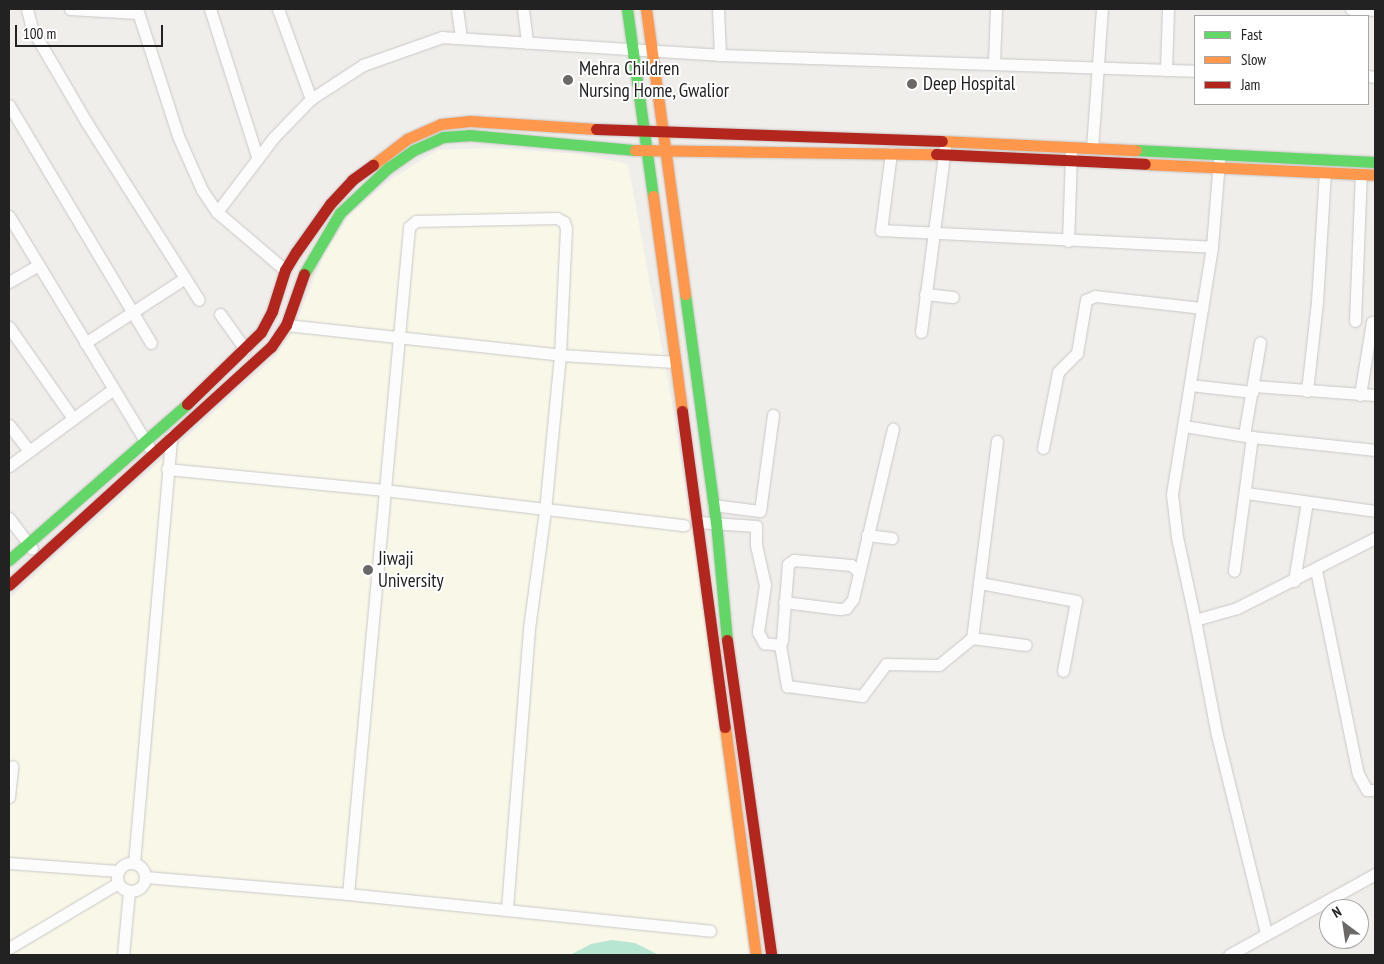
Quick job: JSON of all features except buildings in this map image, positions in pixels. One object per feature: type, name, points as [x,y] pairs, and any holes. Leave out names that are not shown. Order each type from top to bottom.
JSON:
[{"type":"main road","points":[[627,9],[641,131],[698,522],[756,955]]},
{"type":"main road","points":[[646,9],[716,522],[724,621],[771,955]]},
{"type":"main road","points":[[9,560],[245,349],[268,321],[285,270],[330,204],[352,180],[407,138],[441,124],[470,121],[663,132],[784,133],[1375,162]]},
{"type":"main road","points":[[783,151],[784,133]]},
{"type":"main road","points":[[9,585],[152,451],[257,360],[286,325],[308,264],[340,213],[361,190],[414,150],[443,137],[469,135],[570,146],[665,151],[944,154],[1375,175]]},
{"type":"main road","points":[[407,138],[414,150]]},
{"type":"main road","points":[[279,289],[296,294]]},
{"type":"street","points":[[27,9],[32,28],[87,123],[198,300]]},
{"type":"street","points":[[70,9],[137,11],[187,160],[217,212],[285,270]]},
{"type":"street","points":[[210,9],[258,158]]},
{"type":"street","points":[[278,9],[311,100]]},
{"type":"street","points":[[457,9],[461,38]]},
{"type":"street","points":[[523,9],[527,43]]},
{"type":"street","points":[[718,9],[720,55]]},
{"type":"street","points":[[994,63],[996,9]]},
{"type":"street","points":[[1092,148],[1102,9]]},
{"type":"street","points":[[1166,70],[1168,9]]},
{"type":"street","points":[[1351,9],[1375,10]]},
{"type":"street","points":[[217,212],[258,158],[311,100],[363,65],[386,54],[442,36],[720,55],[1194,71]]},
{"type":"street","points":[[9,105],[151,343]]},
{"type":"street","points":[[921,332],[931,233],[947,140]]},
{"type":"street","points":[[1068,241],[1072,146]]},
{"type":"street","points":[[891,153],[881,230],[1212,247]]},
{"type":"street","points":[[1220,154],[1212,247],[1172,494],[1177,537],[1217,735],[1266,933]]},
{"type":"street","points":[[1307,391],[1317,302],[1325,173]]},
{"type":"street","points":[[1355,321],[1361,174]]},
{"type":"street","points":[[9,216],[112,390],[152,451]]},
{"type":"street","points":[[348,894],[398,339],[411,224],[416,221],[557,218],[564,222],[566,228],[560,355],[545,510],[529,629],[507,909]]},
{"type":"street","points":[[9,282],[38,265]]},
{"type":"street","points":[[84,343],[134,313],[185,278]]},
{"type":"street","points":[[925,294],[953,297]]},
{"type":"street","points":[[1044,448],[1058,372],[1077,353],[1086,300],[1095,296],[1202,308]]},
{"type":"street","points":[[220,314],[245,349]]},
{"type":"street","points":[[1360,395],[1372,322]]},
{"type":"street","points":[[286,325],[398,339],[560,355],[675,362]]},
{"type":"street","points":[[10,334],[72,417]]},
{"type":"street","points":[[1234,571],[1246,493],[1248,436],[1260,342]]},
{"type":"street","points":[[1190,385],[1375,395]]},
{"type":"street","points":[[9,466],[72,417],[112,390]]},
{"type":"street","points":[[774,415],[760,511],[756,526],[756,545],[765,585],[758,632],[764,643],[780,645]]},
{"type":"street","points":[[9,425],[29,451]]},
{"type":"street","points":[[1184,426],[1248,436],[1375,450]]},
{"type":"street","points":[[784,602],[846,608],[853,599],[858,571],[893,429]]},
{"type":"street","points":[[134,863],[171,434]]},
{"type":"street","points":[[858,571],[851,565],[794,560],[788,564],[780,645],[787,686],[862,696],[886,664],[939,665],[972,638],[997,441]]},
{"type":"street","points":[[167,469],[384,490],[684,525]]},
{"type":"street","points":[[1246,493],[1375,511]]},
{"type":"street","points":[[1294,581],[1307,502]]},
{"type":"street","points":[[713,505],[760,511]]},
{"type":"street","points":[[9,518],[39,556]]},
{"type":"street","points":[[698,522],[756,526]]},
{"type":"street","points":[[867,535],[892,538]]},
{"type":"street","points":[[1195,620],[1237,608],[1375,541]]},
{"type":"street","points":[[1316,570],[1358,774],[1367,790],[1375,792]]},
{"type":"street","points":[[980,583],[1076,602],[1063,671]]},
{"type":"street","points":[[972,638],[1026,645]]},
{"type":"street","points":[[9,797],[12,766]]},
{"type":"street","points":[[9,863],[118,871]]},
{"type":"street","points":[[118,883],[118,871],[125,864],[134,863],[142,868],[145,877],[142,886],[129,891]]},
{"type":"street","points":[[1229,955],[1375,874]]},
{"type":"street","points":[[145,877],[507,909],[710,931]]},
{"type":"street","points":[[118,883],[129,891]]},
{"type":"street","points":[[9,948],[118,883]]},
{"type":"street","points":[[123,955],[129,891]]},
{"type":"shaded area","name":"Jiwaji University","points":[[487,148],[579,154],[628,164],[671,398],[720,712],[749,955],[9,955],[9,599],[275,357],[293,331],[324,254],[350,214],[390,180],[438,150]]},
{"type":"green space","points":[[612,940],[635,943],[659,955],[570,955],[591,944]]},
{"type":"traffic: fast","points":[[627,9],[653,196]]},
{"type":"traffic: fast","points":[[304,274],[340,213],[388,168],[414,150],[443,137],[469,135],[635,150]]},
{"type":"traffic: fast","points":[[1136,150],[1375,162]]},
{"type":"traffic: fast","points":[[685,294],[716,522],[727,640]]},
{"type":"traffic: fast","points":[[9,560],[187,404]]},
{"type":"traffic: slow","points":[[646,9],[685,294]]},
{"type":"traffic: slow","points":[[373,165],[407,139],[441,124],[470,121],[596,129]]},
{"type":"traffic: slow","points":[[942,141],[1136,150]]},
{"type":"traffic: slow","points":[[635,150],[936,154]]},
{"type":"traffic: slow","points":[[1145,164],[1375,175]]},
{"type":"traffic: slow","points":[[653,196],[682,411]]},
{"type":"traffic: slow","points":[[725,727],[756,955]]},
{"type":"traffic: jam","points":[[596,129],[942,141]]},
{"type":"traffic: jam","points":[[936,154],[1145,164]]},
{"type":"traffic: jam","points":[[187,404],[261,332],[272,311],[285,270],[296,252],[330,204],[352,180],[373,165]]},
{"type":"traffic: jam","points":[[9,585],[271,347],[286,325],[304,274]]},
{"type":"traffic: jam","points":[[682,411],[725,727]]},
{"type":"traffic: jam","points":[[727,640],[771,955]]},
{"type":"place","name":"Mehra Children Nursing Home, Gwalior","points":[[568,80]]},
{"type":"place","name":"Deep Hospital","points":[[912,84]]},
{"type":"place","name":"Jiwaji University","points":[[368,570]]}]
